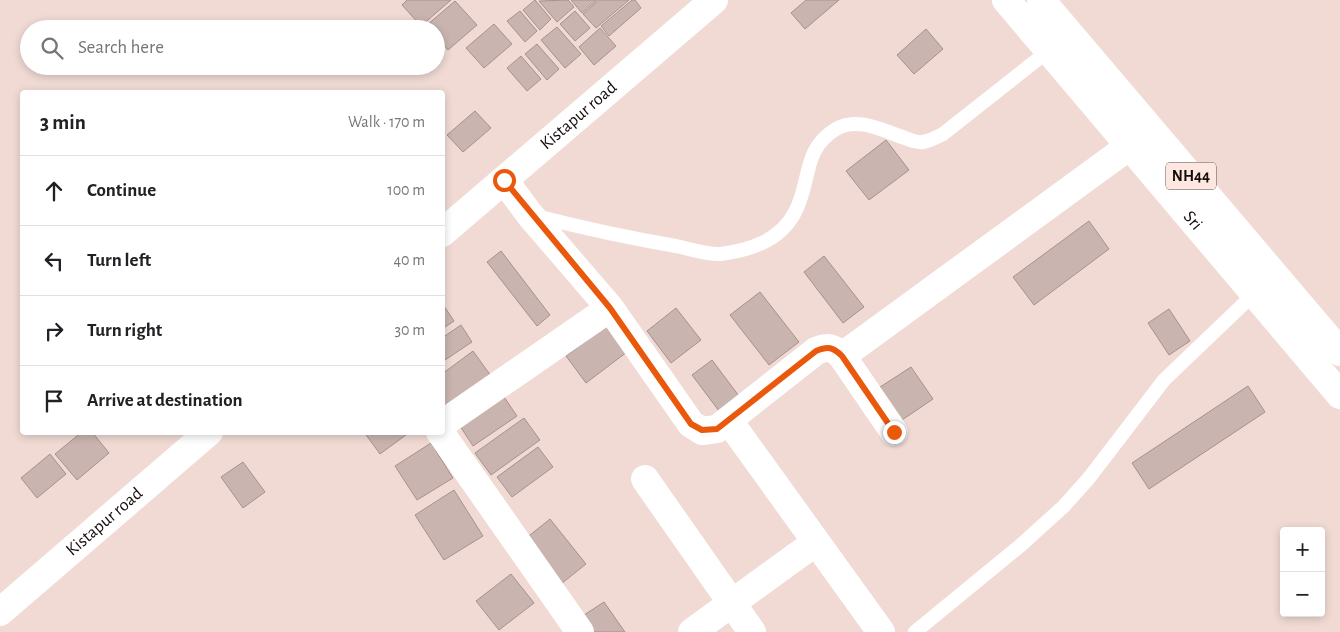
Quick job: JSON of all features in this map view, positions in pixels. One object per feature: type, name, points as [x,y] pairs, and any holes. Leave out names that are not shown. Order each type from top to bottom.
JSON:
[{"type":"main road","name":"Kistapur road","points":[[445,230],[714,0]]},
{"type":"main road","name":"Sri","points":[[1006,0],[1059,41],[1131,146],[1340,395]]},
{"type":"main road","name":"NH44","points":[[1041,0],[1059,41],[1340,352]]},
{"type":"main road","points":[[842,356],[1131,146]]},
{"type":"main road","points":[[504,180],[530,215],[610,308],[691,424],[702,430],[717,429],[816,351],[825,347],[834,348],[842,356],[894,432]]},
{"type":"main road","points":[[445,422],[610,308]]},
{"type":"main road","points":[[729,420],[881,632]]},
{"type":"main road","name":"Kistapur road","points":[[0,612],[206,435]]},
{"type":"main road","points":[[442,435],[580,632]]},
{"type":"main road","points":[[645,479],[752,632]]},
{"type":"main road","points":[[692,632],[816,542]]},
{"type":"lane","points":[[530,215],[610,234],[719,254],[760,245],[782,230],[794,214],[802,194],[811,157],[817,145],[837,128],[849,123],[862,124],[920,143],[931,140],[943,134],[1059,41]]},
{"type":"lane","points":[[915,632],[1021,545],[1064,506],[1089,478],[1164,380],[1255,293]]},
{"type":"building","points":[[407,0],[451,0],[428,20],[416,20],[402,5]]},
{"type":"building","points":[[535,0],[551,19],[540,30],[523,10]]},
{"type":"building","points":[[568,0],[574,7],[557,22],[539,1]]},
{"type":"building","points":[[571,0],[597,0],[582,13]]},
{"type":"building","points":[[599,0],[629,0],[596,28],[583,14]]},
{"type":"building","points":[[632,0],[635,0],[641,8],[609,36],[601,26]]},
{"type":"building","points":[[806,0],[839,0],[805,29],[791,13]]},
{"type":"building","points":[[455,1],[477,25],[448,50],[445,46],[445,20],[433,20]]},
{"type":"building","points":[[520,11],[537,31],[525,42],[507,21]]},
{"type":"building","points":[[575,11],[590,28],[575,41],[560,24]]},
{"type":"building","points":[[494,24],[512,44],[484,68],[466,48]]},
{"type":"building","points":[[557,27],[581,54],[565,68],[541,40]]},
{"type":"building","points":[[600,28],[616,46],[594,65],[579,47]]},
{"type":"building","points":[[926,29],[943,49],[914,74],[897,55]]},
{"type":"building","points":[[537,44],[559,69],[547,80],[525,54]]},
{"type":"building","points":[[521,56],[541,79],[527,91],[507,68]]},
{"type":"building","points":[[475,111],[491,128],[463,152],[447,135]]},
{"type":"building","points":[[886,140],[909,170],[869,200],[846,171]]},
{"type":"building","points":[[1089,221],[1109,249],[1034,305],[1013,277]]},
{"type":"building","points":[[501,251],[550,315],[537,326],[487,262]]},
{"type":"building","points":[[824,256],[864,307],[843,323],[804,272]]},
{"type":"building","points":[[760,292],[799,342],[769,365],[730,315]]},
{"type":"building","points":[[445,308],[454,321],[445,327]]},
{"type":"building","points":[[676,308],[701,340],[671,363],[647,331]]},
{"type":"building","points":[[1169,309],[1190,341],[1169,355],[1148,323]]},
{"type":"building","points":[[611,322],[631,349],[586,383],[566,356]]},
{"type":"building","points":[[461,325],[472,342],[445,360],[445,336]]},
{"type":"building","points":[[473,351],[491,376],[447,409],[445,407],[445,372]]},
{"type":"building","points":[[712,360],[739,396],[719,411],[692,375]]},
{"type":"building","points":[[911,367],[933,399],[899,422],[877,389]]},
{"type":"building","points":[[1248,386],[1265,412],[1149,489],[1132,463]]},
{"type":"building","points":[[502,394],[517,416],[473,446],[458,423]]},
{"type":"building","points":[[524,418],[540,440],[491,475],[475,453]]},
{"type":"building","points":[[78,435],[94,435],[109,453],[77,480],[55,454]]},
{"type":"building","points":[[366,435],[406,435],[380,454]]},
{"type":"building","points":[[431,443],[453,478],[417,500],[395,466]]},
{"type":"building","points":[[538,447],[553,467],[512,497],[497,477]]},
{"type":"building","points":[[50,454],[66,474],[37,498],[21,478]]},
{"type":"building","points":[[243,462],[265,492],[243,508],[221,477]]},
{"type":"building","points":[[454,490],[483,536],[444,560],[415,515]]},
{"type":"building","points":[[550,519],[586,564],[561,584],[525,539]]},
{"type":"building","points":[[511,574],[534,603],[499,630],[476,601]]},
{"type":"building","points":[[604,602],[625,632],[592,632],[581,617]]},
{"type":"route","points":[[504,180],[530,215],[610,308],[691,424],[702,430],[717,429],[764,394],[816,351],[825,347],[834,348],[842,356],[894,432]]}]
